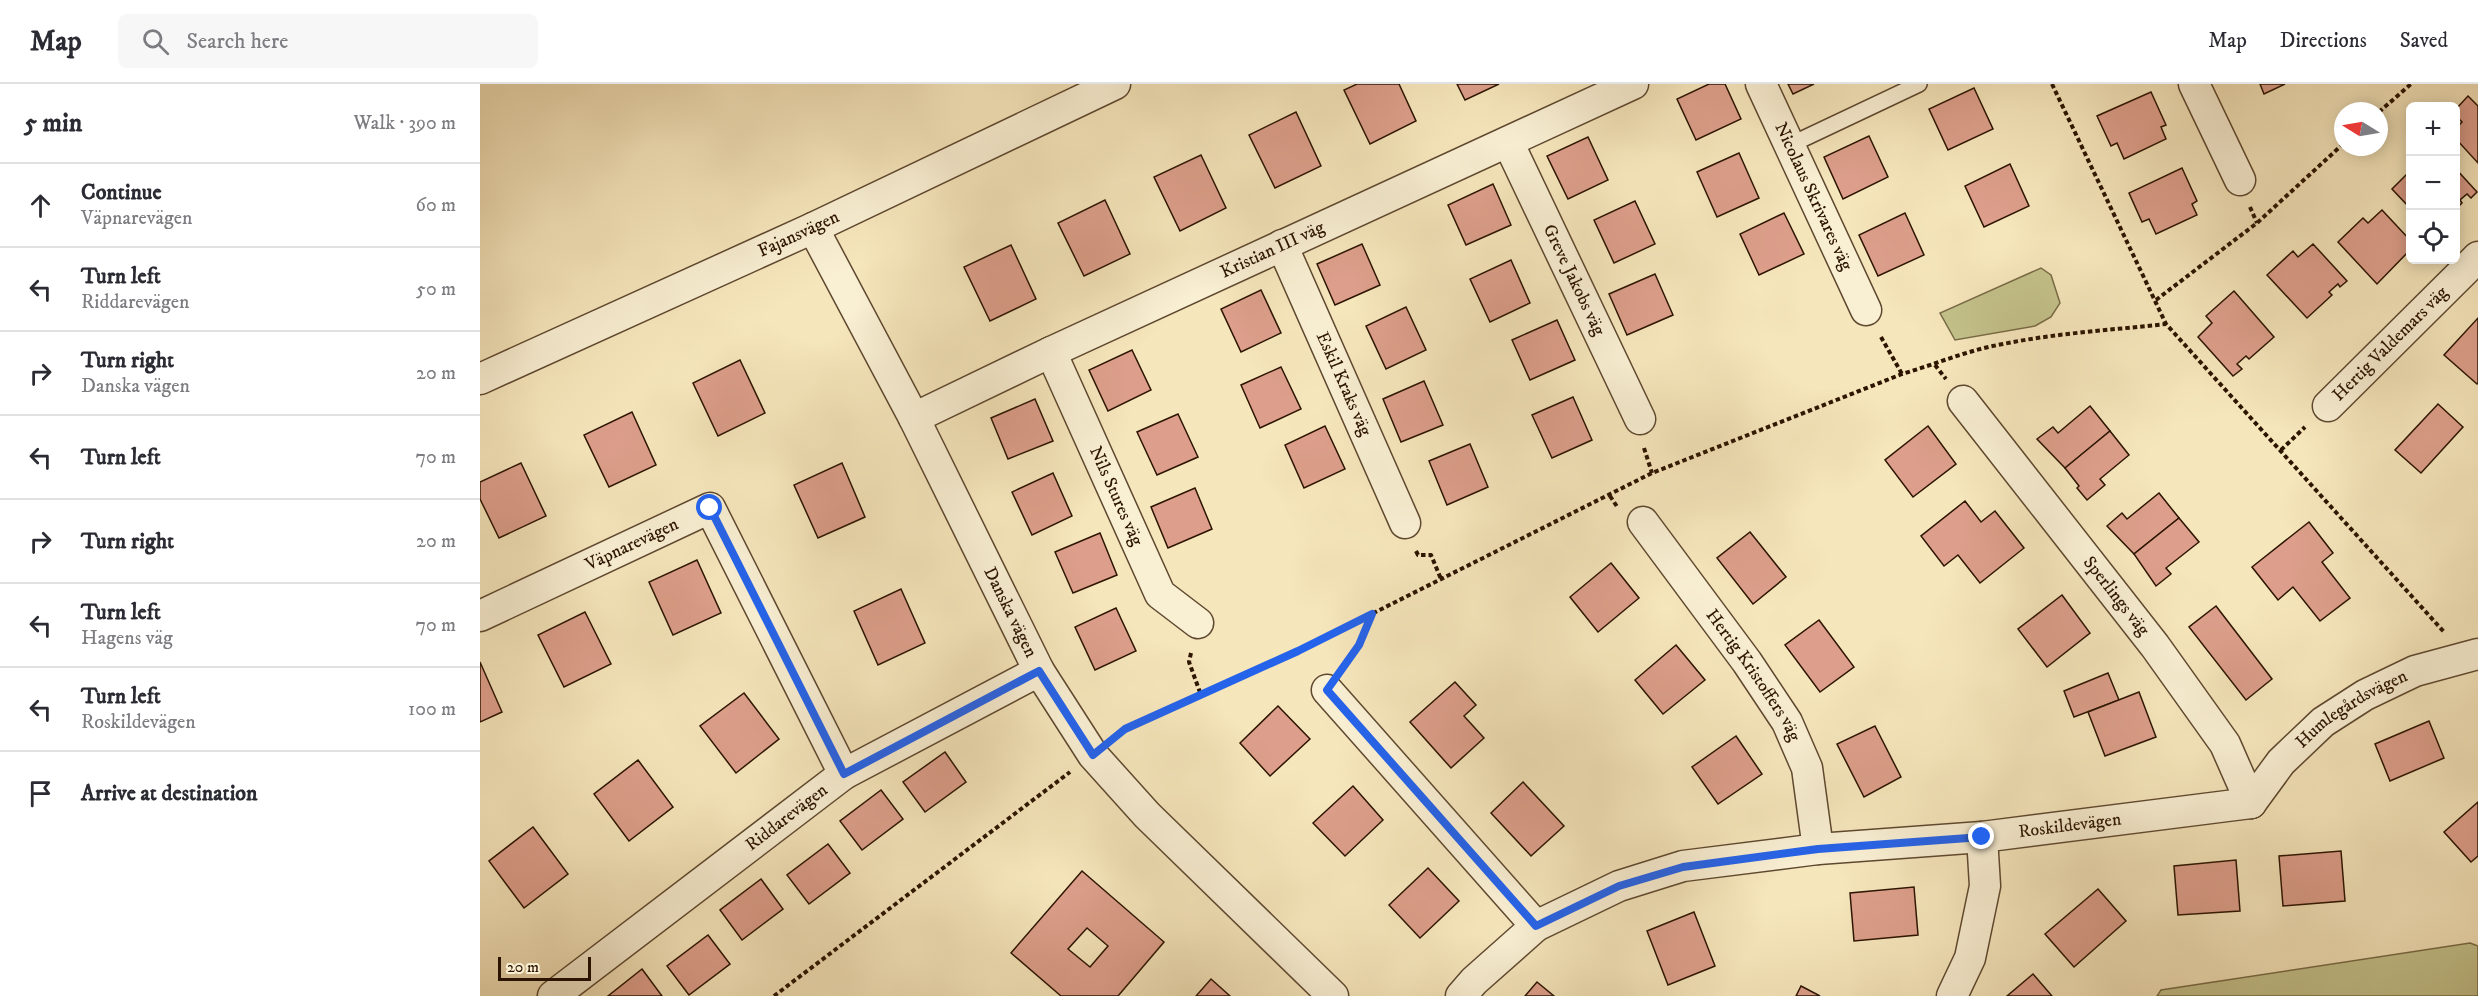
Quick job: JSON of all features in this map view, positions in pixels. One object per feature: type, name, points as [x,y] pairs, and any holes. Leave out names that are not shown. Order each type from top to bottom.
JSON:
[{"type":"street","name":"Fajansvägen","points":[[480,379],[813,228],[1115,84]]},
{"type":"street","name":"Kristian III väg","points":[[914,418],[1051,352],[1633,84]]},
{"type":"street","name":"Nicolaus Skrivares väg","points":[[1761,84],[1866,310]]},
{"type":"street","points":[[2194,84],[2240,180]]},
{"type":"street","name":"Greve Jakobs väg","points":[[1508,142],[1640,419]]},
{"type":"street","name":"Danska vägen","points":[[813,228],[914,418],[1039,671],[1093,755],[1147,815],[1333,996]]},
{"type":"street","name":"Eskil Kraks väg","points":[[1282,245],[1405,523]]},
{"type":"street","name":"Hertig Valdemars väg","points":[[2328,406],[2478,257]]},
{"type":"street","name":"Nils Stures väg","points":[[1051,352],[1160,594],[1198,623]]},
{"type":"street","name":"Sperlings väg","points":[[1964,401],[2155,646],[2225,744],[2251,803]]},
{"type":"street","name":"Väpnarevägen","points":[[480,616],[710,508],[844,774]]},
{"type":"street","name":"Hertig Kristoffers väg","points":[[1643,522],[1748,662],[1787,722],[1807,768],[1818,849]]},
{"type":"street","name":"Humlegårdsvägen","points":[[2251,803],[2281,762],[2323,722],[2365,695],[2415,671],[2472,656]]},
{"type":"street","name":"Riddarevägen","points":[[553,996],[844,774],[1039,671]]},
{"type":"street","points":[[1327,690],[1536,926]]},
{"type":"street","name":"Roskildevägen","points":[[1461,996],[1474,981],[1536,926],[1619,886],[1683,867],[1818,849],[1982,837],[2251,803]]},
{"type":"street","points":[[1952,996],[1970,958],[1985,886],[1982,837]]},
{"type":"lane","points":[[1790,145],[1919,84]]},
{"type":"path","points":[[2052,84],[2166,324],[2472,656]]},
{"type":"path","points":[[2388,104],[2411,84]]},
{"type":"path","points":[[2156,300],[2257,222],[2334,152]]},
{"type":"path","points":[[1866,310],[1902,374]]},
{"type":"path","points":[[774,996],[1125,729],[1298,651],[1652,473],[1902,374],[1969,352],[2002,344],[2166,324]]},
{"type":"path","points":[[1405,523],[1418,555],[1431,555],[1441,579]]},
{"type":"path","points":[[1327,690],[1359,645],[1372,614]]},
{"type":"path","points":[[1198,623],[1188,662],[1201,695]]},
{"type":"shaded area","points":[[2041,268],[2051,275],[2060,303],[2051,317],[2035,326],[1955,340],[1940,313]]},
{"type":"shaded area","points":[[2470,943],[2478,946],[2478,996],[2157,996],[2161,990]]},
{"type":"building","points":[[1357,84],[1399,84],[1416,121],[1370,144],[1344,90]]},
{"type":"building","points":[[1457,84],[1499,84],[1465,100]]},
{"type":"building","points":[[1709,84],[1725,84],[1741,119],[1696,140],[1677,99]]},
{"type":"building","points":[[1788,84],[1814,84],[1793,94]]},
{"type":"building","points":[[2260,84],[2285,84],[2264,94]]},
{"type":"building","points":[[1974,88],[1993,129],[1948,150],[1929,109]]},
{"type":"building","points":[[2151,92],[2166,125],[2161,127],[2166,139],[2124,159],[2117,143],[2111,146],[2097,116]]},
{"type":"building","points":[[2468,96],[2478,106],[2478,163],[2460,143],[2460,124],[2462,122],[2460,105]]},
{"type":"building","points":[[1296,112],[1321,166],[1275,188],[1249,135]]},
{"type":"building","points":[[1869,136],[1888,177],[1843,199],[1824,157]]},
{"type":"building","points":[[1588,137],[1608,180],[1568,199],[1547,156]]},
{"type":"building","points":[[1739,153],[1759,198],[1717,217],[1697,172]]},
{"type":"building","points":[[1201,155],[1226,208],[1180,231],[1154,177]]},
{"type":"building","points":[[2010,164],[2029,206],[1984,227],[1965,186]]},
{"type":"building","points":[[2182,168],[2197,201],[2192,204],[2197,215],[2156,234],[2149,219],[2142,222],[2129,193]]},
{"type":"building","points":[[2460,173],[2477,192],[2471,198],[2467,194],[2460,200]]},
{"type":"building","points":[[2406,175],[2406,204],[2392,189]]},
{"type":"building","points":[[1493,184],[1511,225],[1466,245],[1448,205]]},
{"type":"building","points":[[1105,200],[1130,254],[1084,276],[1058,223]]},
{"type":"building","points":[[1635,201],[1655,244],[1614,263],[1594,220]]},
{"type":"building","points":[[2382,210],[2406,236],[2406,254],[2377,284],[2338,242],[2363,218],[2368,223]]},
{"type":"building","points":[[1784,213],[1804,254],[1759,275],[1740,234]]},
{"type":"building","points":[[1905,213],[1924,255],[1878,276],[1859,235]]},
{"type":"building","points":[[1362,244],[1380,285],[1335,305],[1317,264]]},
{"type":"building","points":[[2313,244],[2347,281],[2340,287],[2338,284],[2329,292],[2332,295],[2307,318],[2267,275],[2293,251],[2298,257]]},
{"type":"building","points":[[1011,245],[1036,299],[990,321],[964,267]]},
{"type":"building","points":[[1511,260],[1530,303],[1490,322],[1470,279]]},
{"type":"building","points":[[1655,274],[1673,315],[1627,335],[1609,294]]},
{"type":"building","points":[[1261,290],[1281,333],[1241,352],[1221,309]]},
{"type":"building","points":[[2234,291],[2274,337],[2249,359],[2246,356],[2237,364],[2242,369],[2233,376],[2198,337],[2212,323],[2206,316]]},
{"type":"building","points":[[1406,307],[1426,350],[1386,369],[1366,326]]},
{"type":"building","points":[[2478,318],[2478,383],[2477,384],[2444,355]]},
{"type":"building","points":[[1557,320],[1575,360],[1530,380],[1512,340]]},
{"type":"building","points":[[1132,350],[1151,390],[1108,411],[1089,370]]},
{"type":"building","points":[[740,360],[765,413],[718,436],[693,383]]},
{"type":"building","points":[[1281,367],[1301,409],[1260,428],[1241,385]]},
{"type":"building","points":[[1424,381],[1443,425],[1401,442],[1383,399]]},
{"type":"building","points":[[1573,397],[1592,440],[1552,458],[1532,415]]},
{"type":"building","points":[[1035,399],[1053,441],[1008,459],[991,418]]},
{"type":"building","points":[[2438,404],[2463,427],[2421,473],[2395,450]]},
{"type":"building","points":[[2090,406],[2110,431],[2065,468],[2037,439],[2053,427],[2058,433]]},
{"type":"building","points":[[632,412],[656,465],[609,487],[584,435]]},
{"type":"building","points":[[1178,414],[1198,457],[1157,475],[1137,432]]},
{"type":"building","points":[[1325,426],[1345,469],[1304,488],[1285,445]]},
{"type":"building","points":[[1928,426],[1956,464],[1913,497],[1885,460]]},
{"type":"building","points":[[2110,431],[2129,455],[2100,479],[2105,485],[2087,500],[2065,468]]},
{"type":"building","points":[[1470,444],[1488,487],[1447,505],[1429,461]]},
{"type":"building","points":[[521,463],[546,516],[499,538],[480,499],[480,482]]},
{"type":"building","points":[[842,463],[865,517],[818,538],[794,485]]},
{"type":"building","points":[[1053,473],[1072,516],[1032,535],[1012,492]]},
{"type":"building","points":[[1195,488],[1212,529],[1168,548],[1151,507]]},
{"type":"building","points":[[2159,493],[2179,518],[2134,554],[2107,526],[2122,513],[2127,519]]},
{"type":"building","points":[[1965,501],[1981,522],[1995,511],[2024,548],[1980,583],[1958,555],[1944,566],[1921,536]]},
{"type":"building","points":[[2179,518],[2199,542],[2166,568],[2171,574],[2156,586],[2134,554]]},
{"type":"building","points":[[2309,522],[2333,553],[2322,562],[2350,598],[2320,621],[2293,587],[2278,600],[2252,567]]},
{"type":"building","points":[[1750,532],[1786,577],[1753,604],[1717,558]]},
{"type":"building","points":[[1100,533],[1117,575],[1073,593],[1055,552]]},
{"type":"building","points":[[697,560],[721,613],[673,635],[649,582]]},
{"type":"building","points":[[1611,563],[1639,598],[1598,632],[1570,597]]},
{"type":"building","points":[[901,589],[925,643],[878,665],[854,611]]},
{"type":"building","points":[[2062,595],[2090,633],[2047,667],[2018,629]]},
{"type":"building","points":[[2216,606],[2272,679],[2246,700],[2189,627]]},
{"type":"building","points":[[1116,608],[1136,651],[1095,670],[1075,627]]},
{"type":"building","points":[[585,612],[611,664],[564,687],[538,635]]},
{"type":"building","points":[[1819,620],[1854,667],[1820,692],[1785,645]]},
{"type":"building","points":[[1676,645],[1705,680],[1663,714],[1635,680]]},
{"type":"building","points":[[480,662],[502,712],[480,722]]},
{"type":"building","points":[[2108,673],[2119,700],[2074,717],[2064,691]]},
{"type":"building","points":[[1455,682],[1476,705],[1464,716],[1484,738],[1451,768],[1410,722]]},
{"type":"building","points":[[2139,692],[2156,737],[2105,756],[2088,712]]},
{"type":"building","points":[[744,693],[779,739],[736,773],[700,726]]},
{"type":"building","points":[[1278,706],[1310,739],[1270,776],[1240,743]]},
{"type":"building","points":[[2429,721],[2444,758],[2390,781],[2375,744]]},
{"type":"building","points":[[1875,726],[1901,777],[1864,797],[1837,744]]},
{"type":"building","points":[[1736,736],[1762,774],[1718,804],[1692,767]]},
{"type":"building","points":[[945,752],[966,782],[925,812],[903,782]]},
{"type":"building","points":[[638,760],[673,807],[629,841],[594,794]]},
{"type":"building","points":[[1523,782],[1564,826],[1531,856],[1491,813]]},
{"type":"building","points":[[1353,786],[1383,820],[1345,856],[1313,823]]},
{"type":"building","points":[[881,790],[903,819],[862,850],[840,821]]},
{"type":"building","points":[[2478,802],[2478,856],[2471,862],[2444,832]]},
{"type":"building","points":[[533,827],[568,874],[524,908],[489,861]]},
{"type":"building","points":[[828,844],[850,873],[809,904],[787,875]]},
{"type":"building","points":[[2341,851],[2345,901],[2283,906],[2279,856]]},
{"type":"building","points":[[2236,860],[2240,911],[2178,915],[2174,866]]},
{"type":"building","points":[[1428,868],[1459,901],[1420,938],[1389,905]]},
{"type":"building","points":[[1082,871],[1164,942],[1118,996],[1061,996],[1011,953]],"holes":[[[1087,928],[1108,946],[1090,967],[1068,949]]]},
{"type":"building","points":[[761,879],[783,909],[742,940],[720,910]]},
{"type":"building","points":[[1914,887],[1918,935],[1854,941],[1850,893]]},
{"type":"building","points":[[2098,889],[2126,921],[2074,967],[2045,934]]},
{"type":"building","points":[[1694,912],[1715,966],[1668,985],[1647,931]]},
{"type":"building","points":[[708,935],[730,964],[689,995],[667,966]]},
{"type":"building","points":[[642,969],[662,996],[608,996]]},
{"type":"building","points":[[2033,974],[2052,996],[2007,996]]},
{"type":"building","points":[[1211,979],[1230,996],[1196,996]]},
{"type":"building","points":[[1537,982],[1554,996],[1525,996]]},
{"type":"building","points":[[1801,986],[1820,996],[1796,996]]},
{"type":"route","points":[[710,508],[844,774],[1039,671],[1093,755],[1125,729],[1298,651],[1372,614],[1359,645],[1327,690],[1536,926],[1619,886],[1683,867],[1818,849],[1982,837]]}]
